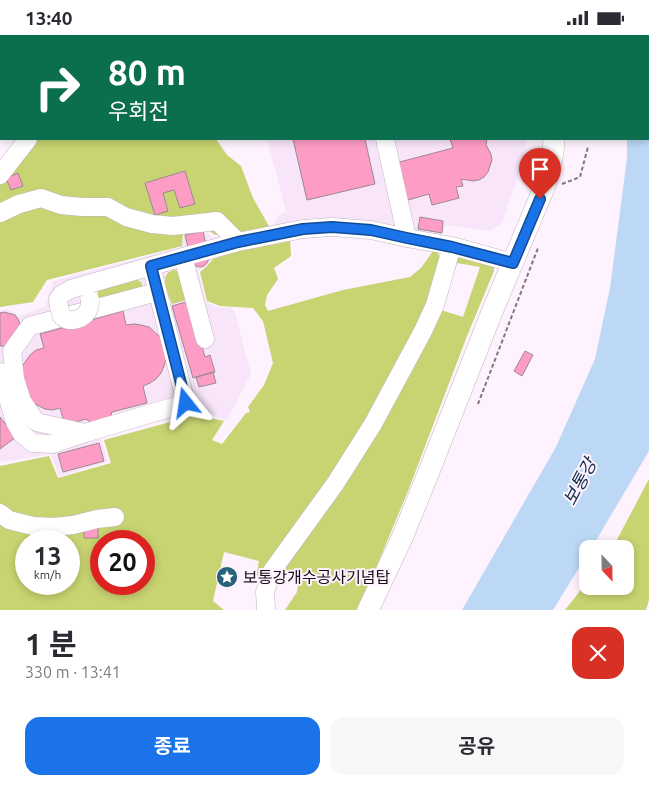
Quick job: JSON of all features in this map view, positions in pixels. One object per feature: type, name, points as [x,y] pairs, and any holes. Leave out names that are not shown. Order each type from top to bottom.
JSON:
[{"type":"main road","points":[[368,610],[402,538],[546,183],[554,140]]},
{"type":"lane","points":[[0,175],[27,140]]},
{"type":"lane","points":[[385,140],[407,238]]},
{"type":"lane","points":[[0,213],[19,204],[41,198],[61,205],[108,207],[126,217],[152,224],[173,226],[217,221],[238,242]]},
{"type":"lane","points":[[89,293],[90,308],[87,313],[82,318],[65,319],[58,307],[58,299],[62,294],[71,289],[89,293],[151,266],[238,242],[303,229],[332,227],[371,230],[452,247],[513,263]]},
{"type":"lane","points":[[266,610],[265,592],[272,571],[335,484],[373,424],[423,331],[435,305],[452,247]]},
{"type":"lane","points":[[183,257],[205,339]]},
{"type":"lane","points":[[151,266],[186,403],[53,444],[33,443],[22,434],[15,422],[0,370],[2,360],[12,351],[30,326],[157,292]]},
{"type":"lane","points":[[12,351],[15,379],[22,401],[36,422],[85,433]]},
{"type":"lane","points":[[0,513],[9,520],[33,526],[55,527],[116,517]]},
{"type":"path","points":[[562,184],[580,177],[588,147]]},
{"type":"shaded area","points":[[267,140],[527,140],[524,157],[502,223],[489,231],[447,225],[429,251],[336,232],[291,237],[212,258],[206,266],[198,271],[206,302],[219,308],[232,307],[251,374],[227,420],[199,411],[101,438],[108,462],[59,476],[51,454],[0,462],[0,311],[8,309],[20,316],[45,307],[53,281],[182,247],[184,235],[204,230],[214,238],[272,228],[278,217],[286,211]]},
{"type":"green space","points":[[32,140],[217,140],[227,155],[241,166],[253,198],[270,228],[215,235],[205,228],[183,234],[182,246],[47,280],[33,302],[0,307],[0,182]]},
{"type":"green space","points":[[290,239],[291,256],[274,268],[278,279],[267,295],[265,305],[268,311],[343,290],[410,277],[421,268],[433,251],[438,251],[439,258],[428,305],[393,383],[262,579],[256,577],[259,561],[224,552],[213,601],[224,610],[0,610],[0,466],[49,456],[58,478],[111,463],[104,440],[196,415],[224,421],[212,440],[222,444],[246,413],[250,412],[248,407],[264,385],[273,363],[263,321],[253,308],[220,306],[207,301],[200,272],[213,259]]},
{"type":"green space","points":[[459,256],[492,264],[494,271],[408,491],[366,592],[356,610],[285,610],[297,592],[299,576],[284,571],[290,559],[441,310],[463,317],[480,267],[457,263],[452,277],[454,259]]},
{"type":"green space","points":[[175,270],[179,272],[190,299],[172,304],[166,289],[165,279],[166,275]]},
{"type":"green space","points":[[136,279],[141,282],[143,287],[98,300],[99,288]]},
{"type":"green space","points":[[649,479],[649,600],[646,610],[565,610],[579,592],[579,595],[634,595],[634,540],[617,540]]},
{"type":"water","name":"보통강","points":[[627,140],[649,140],[649,451],[596,540],[579,540],[579,568],[553,610],[462,610],[556,447],[595,359],[610,288],[627,158]]},
{"type":"building","points":[[293,140],[365,140],[375,184],[307,200]]},
{"type":"building","points":[[450,140],[487,140],[486,145],[492,160],[484,177],[473,181],[461,179],[463,186],[456,187],[459,198],[432,205],[429,194],[401,202],[392,164],[453,148]]},
{"type":"building","points":[[185,171],[195,204],[180,208],[174,190],[163,193],[168,211],[155,215],[145,183]]},
{"type":"building","points":[[18,173],[23,186],[11,190],[6,178]]},
{"type":"building","points":[[420,217],[443,221],[442,233],[418,229]]},
{"type":"building","points":[[203,231],[209,259],[204,266],[200,267],[193,264],[191,260],[185,235]]},
{"type":"building","points":[[189,301],[205,357],[210,355],[215,372],[193,378],[172,306]]},
{"type":"building","points":[[123,311],[126,325],[134,324],[149,327],[160,337],[166,359],[161,373],[156,379],[143,386],[147,403],[112,412],[110,418],[92,424],[86,419],[65,425],[60,408],[53,410],[45,409],[31,402],[0,398],[30,355],[36,350],[44,348],[40,334]]},
{"type":"building","points":[[4,312],[15,315],[22,329],[10,345],[0,346],[0,313]]},
{"type":"building","points":[[525,351],[533,355],[522,376],[514,371]]},
{"type":"building","points":[[213,372],[216,383],[199,387],[196,377]]},
{"type":"building","points":[[0,417],[16,437],[0,449]]},
{"type":"building","points":[[99,443],[104,461],[63,472],[58,454]]},
{"type":"building","points":[[98,523],[98,530],[90,530],[90,538],[84,538],[84,524]]},
{"type":"place","name":"보통강개수공사기념탑","points":[[227,577]]},
{"type":"route","points":[[186,403],[151,266],[238,242],[303,229],[332,227],[371,230],[452,247],[513,263],[540,199]]}]
